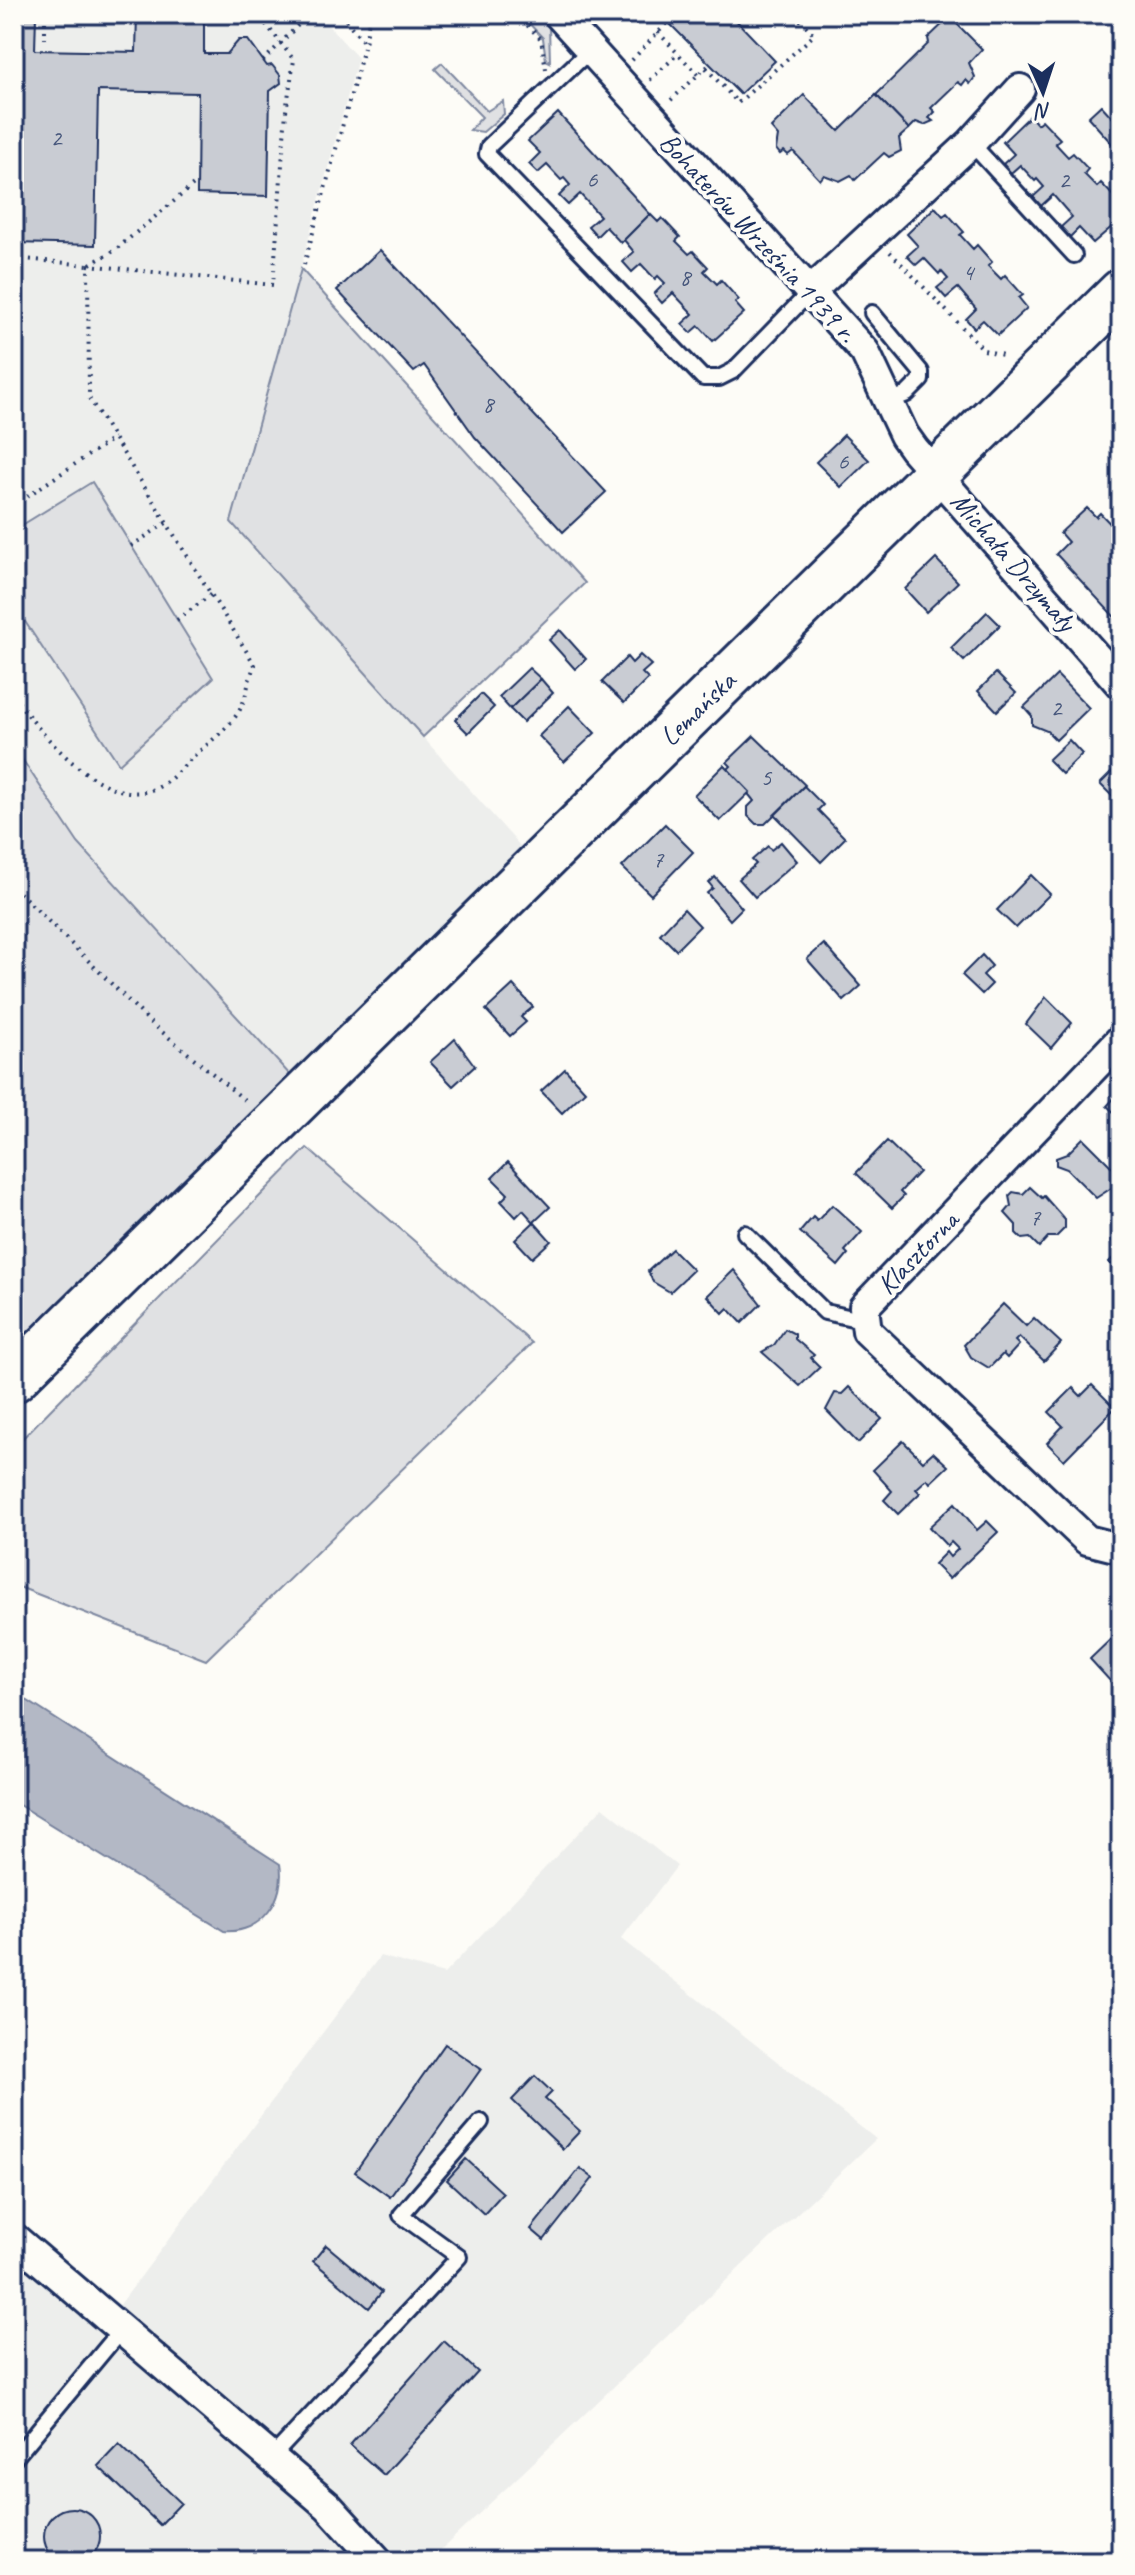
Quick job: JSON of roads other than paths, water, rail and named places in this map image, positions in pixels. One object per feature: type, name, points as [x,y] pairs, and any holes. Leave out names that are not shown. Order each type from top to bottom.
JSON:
[{"type":"main road","name":"Lemańska","points":[[14,1379],[1121,292]]},
{"type":"street","name":"Bohaterów Września 1939 r.","points":[[558,14],[865,352],[904,435],[937,475]]},
{"type":"street","points":[[811,291],[971,143],[1020,89]]},
{"type":"street","name":"Michała Drzymały","points":[[937,475],[1121,685]]},
{"type":"street","name":"Klasztorna","points":[[1119,1551],[1087,1540],[867,1331],[864,1307],[1121,1039]]},
{"type":"street","points":[[14,2238],[328,2506],[378,2561]]},
{"type":"lane","points":[[589,51],[489,146],[487,154],[703,378],[719,378],[733,371],[811,291]]},
{"type":"lane","points":[[971,143],[1074,255]]},
{"type":"lane","points":[[872,313],[921,372],[921,380],[907,394],[889,401]]},
{"type":"lane","points":[[745,1233],[825,1312],[866,1321]]},
{"type":"lane","points":[[272,2457],[459,2257],[401,2215],[481,2122]]},
{"type":"lane","points":[[14,2459],[122,2329]]}]
